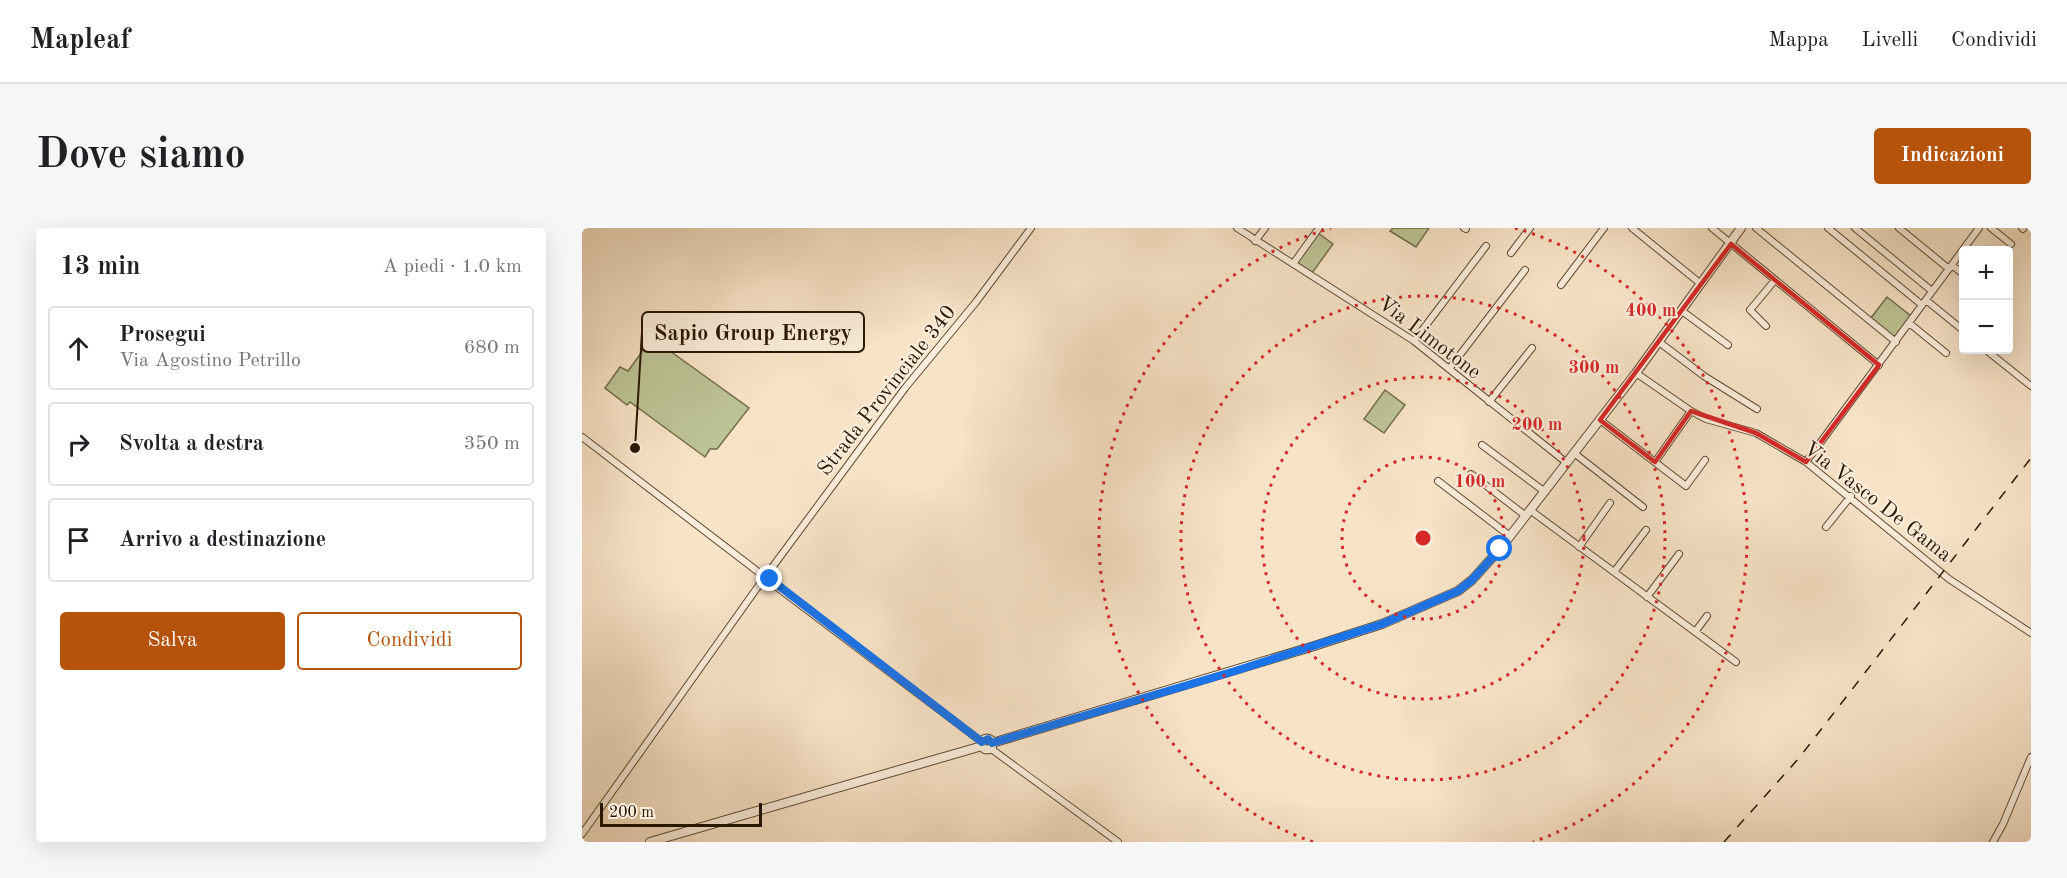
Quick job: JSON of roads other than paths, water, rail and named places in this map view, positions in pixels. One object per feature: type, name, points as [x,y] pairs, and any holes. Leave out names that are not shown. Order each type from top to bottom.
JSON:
[{"type":"street","name":"Strada Provinciale 340","points":[[582,834],[765,577],[905,388],[976,302],[1031,228]]},
{"type":"street","name":"Via Limotone","points":[[1237,228],[1414,341],[1566,463]]},
{"type":"street","points":[[1255,241],[1265,228]]},
{"type":"street","points":[[1293,264],[1319,228]]},
{"type":"street","points":[[1511,253],[1530,228]]},
{"type":"street","points":[[1561,285],[1604,228]]},
{"type":"street","points":[[1632,228],[1701,284]]},
{"type":"street","points":[[1712,228],[1879,365]]},
{"type":"street","points":[[650,842],[1235,671],[1382,624],[1458,591],[1472,580],[1545,492],[1636,373],[1741,228]]},
{"type":"street","points":[[1756,228],[1896,342]]},
{"type":"street","points":[[1828,228],[1959,327]]},
{"type":"street","points":[[1855,228],[1932,291]]},
{"type":"street","points":[[1899,228],[1959,272]]},
{"type":"street","points":[[1967,246],[1979,228]]},
{"type":"street","points":[[1991,228],[2011,244]]},
{"type":"street","points":[[1414,341],[1486,246]]},
{"type":"street","points":[[1806,462],[1959,256]]},
{"type":"street","points":[[1449,369],[1525,270]]},
{"type":"street","points":[[1767,326],[1750,310],[1775,280]]},
{"type":"street","points":[[1682,311],[1728,345]]},
{"type":"street","points":[[1909,323],[1946,353]]},
{"type":"street","points":[[1659,342],[1704,376],[1757,409]]},
{"type":"street","points":[[1489,402],[1532,348]]},
{"type":"street","points":[[1991,354],[2031,386]]},
{"type":"street","name":"Via Vasco De Gama","points":[[1636,373],[1706,419],[1756,433],[1806,462],[1851,496],[1943,574],[2031,633]]},
{"type":"street","points":[[1654,462],[1691,411]]},
{"type":"street","points":[[1600,420],[1686,486],[1705,460]]},
{"type":"street","points":[[582,437],[1118,842]]},
{"type":"street","points":[[1482,445],[1545,492]]},
{"type":"street","points":[[1574,453],[1643,507]]},
{"type":"street","points":[[1471,474],[1579,547],[1736,662]]},
{"type":"street","points":[[1438,481],[1510,536]]},
{"type":"street","points":[[1826,527],[1851,496]]},
{"type":"street","points":[[1579,547],[1610,503]]},
{"type":"street","points":[[1614,572],[1646,530]]},
{"type":"street","points":[[1647,597],[1678,554]]},
{"type":"street","points":[[1695,632],[1707,616]]},
{"type":"street","points":[[1993,842],[2031,757]]},
{"type":"railway","points":[[1724,842],[1799,758],[2031,458]]},
{"type":"place","name":"Sapio Group Energy","points":[[635,448]]}]
